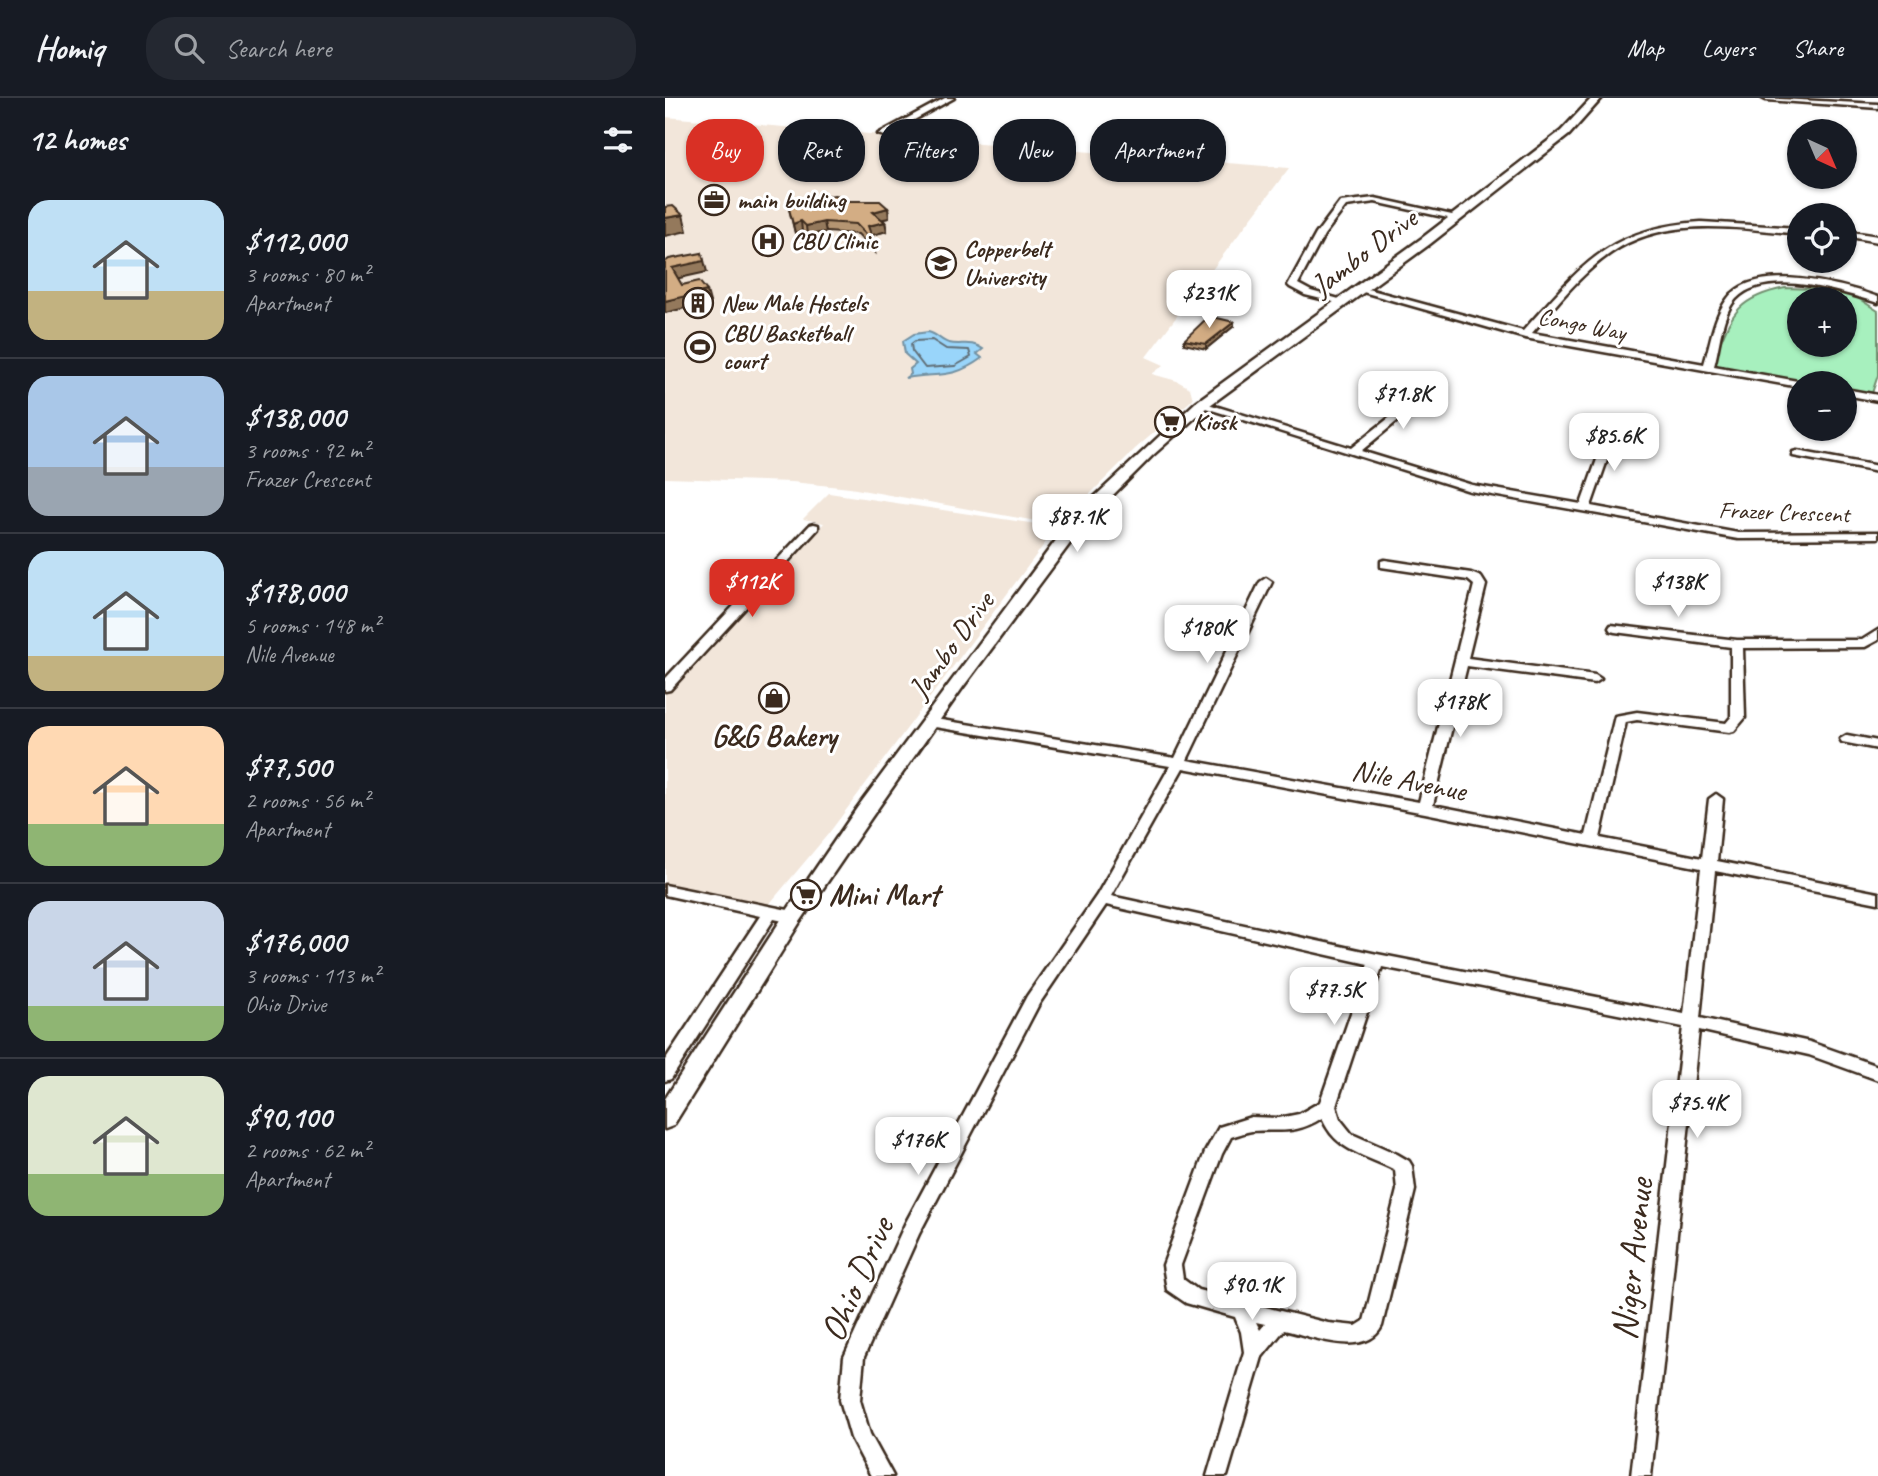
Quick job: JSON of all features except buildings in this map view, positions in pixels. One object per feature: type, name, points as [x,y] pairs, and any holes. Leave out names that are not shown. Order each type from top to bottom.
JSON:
[{"type":"main road","name":"Jambo Drive","points":[[665,1119],[793,917],[929,722],[1080,519],[1147,453],[1202,405],[1457,217],[1565,133],[1597,98]]},
{"type":"street","points":[[910,119],[950,98]]},
{"type":"street","points":[[1766,98],[1878,106]]},
{"type":"street","points":[[1343,303],[1308,293],[1293,285],[1321,234],[1343,204],[1363,200],[1392,202],[1457,217]]},
{"type":"street","points":[[1525,335],[1577,277],[1609,250],[1649,231],[1669,227],[1719,225],[1787,230]]},
{"type":"street","points":[[1857,236],[1878,239]]},
{"type":"street","points":[[1708,368],[1723,313],[1734,297],[1747,287],[1770,283],[1805,283],[1849,290],[1878,300]]},
{"type":"street","name":"Congo Way","points":[[1361,290],[1525,335],[1787,382]]},
{"type":"street","points":[[1354,451],[1432,387]]},
{"type":"street","points":[[1857,394],[1878,398]]},
{"type":"street","name":"Frazer Crescent","points":[[1202,405],[1470,488],[1738,536],[1833,537],[1878,534]]},
{"type":"street","points":[[1585,509],[1613,426]]},
{"type":"street","points":[[1797,454],[1878,468]]},
{"type":"street","points":[[665,687],[814,527]]},
{"type":"street","points":[[1385,564],[1478,580],[1480,585],[1425,808]]},
{"type":"street","name":"Ohio Drive","points":[[883,1476],[861,1438],[850,1400],[854,1357],[912,1230],[1033,1000],[1102,898],[1179,763],[1266,582]]},
{"type":"street","points":[[1615,628],[1737,644],[1856,644],[1865,643],[1878,634]]},
{"type":"street","points":[[1592,840],[1620,719],[1637,716],[1729,729],[1738,718],[1737,644]]},
{"type":"street","points":[[1462,661],[1595,679]]},
{"type":"street","name":"Nile Avenue","points":[[929,722],[1179,763],[1425,808],[1878,898]]},
{"type":"street","points":[[1847,739],[1878,745]]},
{"type":"street","name":"Niger Avenue","points":[[1641,1476],[1716,799]]},
{"type":"street","points":[[665,890],[793,917]]},
{"type":"street","points":[[1102,898],[1377,960],[1690,1022],[1810,1049],[1878,1073]]},
{"type":"street","points":[[665,1074],[770,914]]},
{"type":"street","points":[[1327,1106],[1303,1121],[1279,1125],[1251,1124],[1225,1132],[1214,1152],[1172,1265],[1174,1284],[1193,1297],[1328,1332],[1358,1335],[1372,1326],[1406,1189],[1403,1166],[1387,1155],[1346,1141],[1331,1125],[1327,1106],[1377,960]]},
{"type":"street","points":[[1241,1308],[1251,1332],[1254,1352]]},
{"type":"street","points":[[1217,1476],[1254,1352],[1281,1319]]},
{"type":"shaded area","name":"Copperbelt University","points":[[665,117],[689,119],[686,119],[686,182],[764,182],[764,125],[778,126],[778,182],[865,182],[865,133],[879,134],[879,182],[979,182],[979,143],[993,144],[993,182],[1076,182],[1076,151],[1090,152],[1090,182],[1226,182],[1226,163],[1289,168],[1146,357],[1164,365],[1152,374],[1190,388],[1193,399],[1135,449],[1059,525],[850,488],[792,482],[665,478]]},
{"type":"shaded area","points":[[829,493],[1057,527],[829,833],[766,908],[665,887],[665,692],[824,523],[803,519]]},
{"type":"green space","points":[[1787,288],[1787,357],[1857,357],[1857,298],[1878,311],[1878,375],[1871,396],[1857,393],[1857,371],[1787,371],[1787,381],[1710,367],[1728,324],[1743,305],[1753,298]]},
{"type":"water","points":[[928,332],[949,343],[979,346],[983,349],[977,354],[982,358],[962,370],[905,378],[911,374],[910,369],[916,364],[905,354],[903,341],[914,334]]},
{"type":"place","name":"main building","points":[[714,200]]},
{"type":"place","name":"CBU Clinic","points":[[768,241]]},
{"type":"place","name":"Copperbelt University","points":[[941,263]]},
{"type":"place","name":"New Male Hostels","points":[[698,303]]},
{"type":"place","name":"CBU Basketball court","points":[[700,347]]},
{"type":"place","name":"Kiosk","points":[[1170,422]]},
{"type":"place","name":"G&G Bakery","points":[[774,698]]},
{"type":"place","name":"Mini Mart","points":[[806,895]]}]
